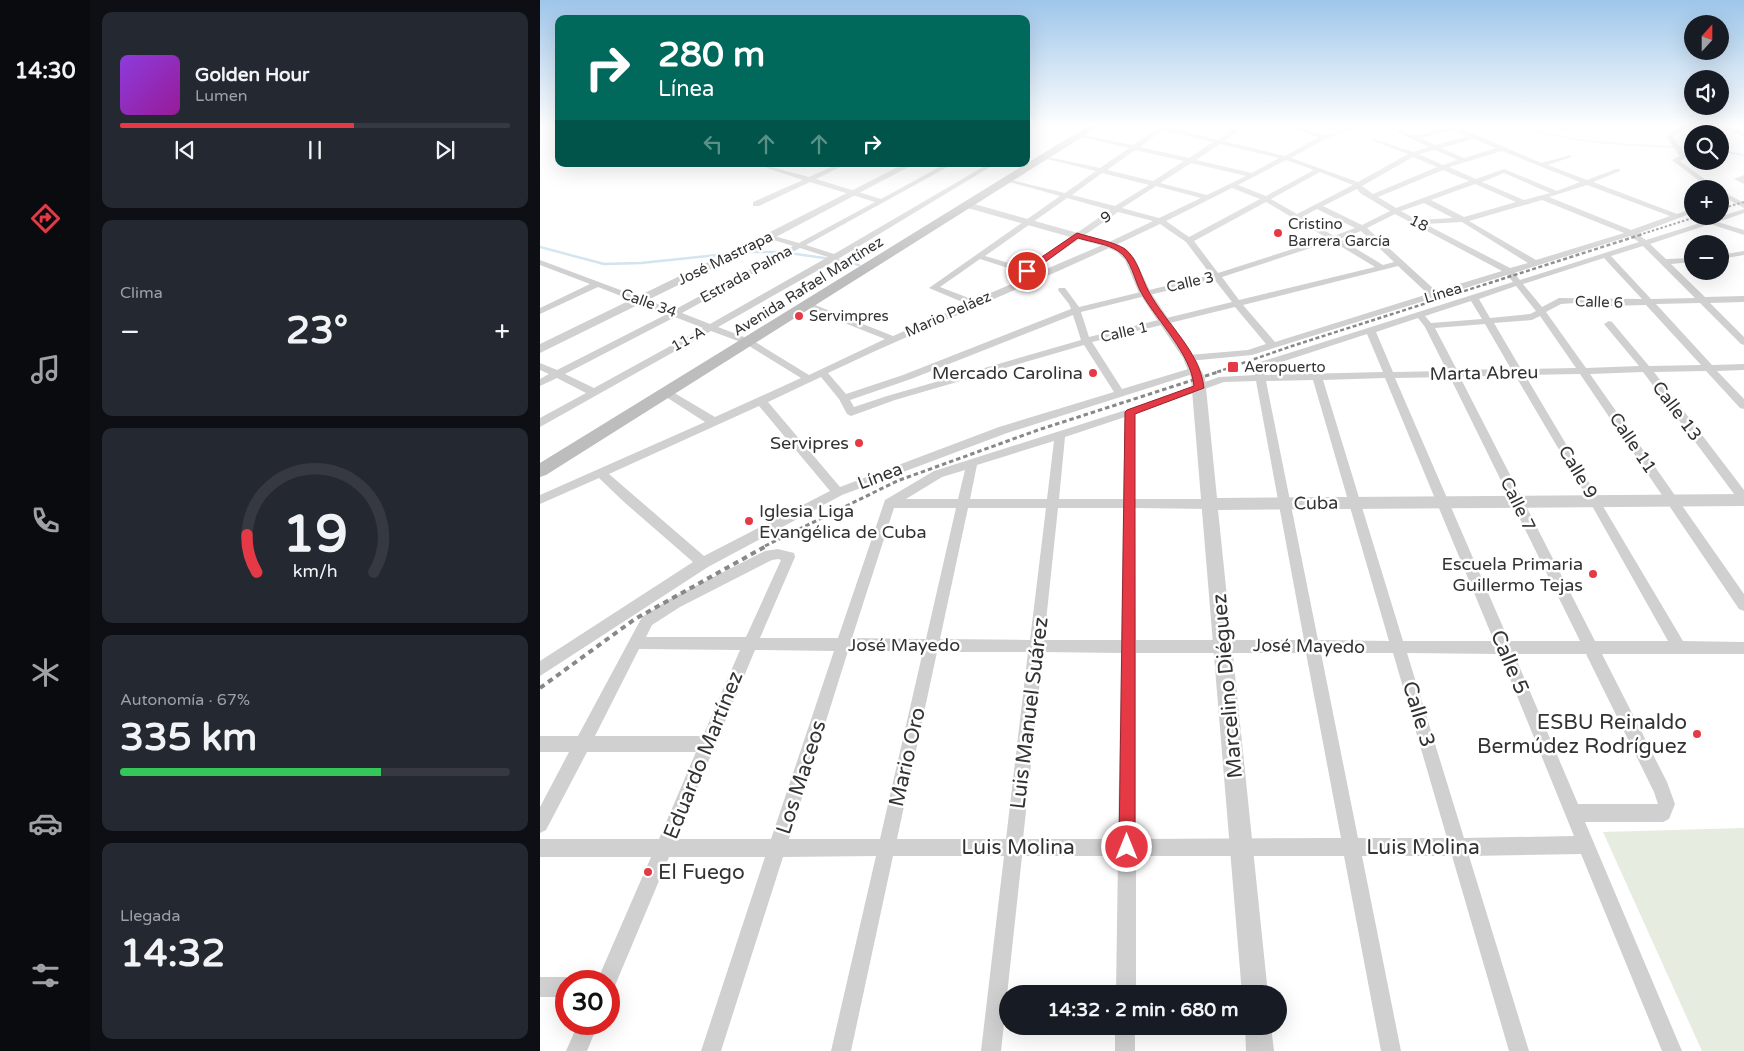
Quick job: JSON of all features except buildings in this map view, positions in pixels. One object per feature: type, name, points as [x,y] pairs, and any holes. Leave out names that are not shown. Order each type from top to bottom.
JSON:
[{"type":"main road","name":"Avenida Rafael Martínez","points":[[540,471],[667,394],[1014,176]]},
{"type":"street","points":[[802,176],[881,201]]},
{"type":"street","points":[[756,204],[816,176]]},
{"type":"street","name":"José Mastrapa","points":[[540,350],[886,176]]},
{"type":"street","name":"Estrada Palma","points":[[540,383],[675,313],[928,176]]},
{"type":"street","name":"11-A","points":[[540,423],[835,257],[972,176]]},
{"type":"street","points":[[973,303],[933,288],[1094,176]]},
{"type":"street","points":[[1128,176],[1208,197]]},
{"type":"street","name":"9","points":[[996,293],[1167,176]]},
{"type":"street","name":"Mario Peláez","points":[[540,500],[973,303],[1110,245],[1251,176]]},
{"type":"street","points":[[1188,240],[1307,176]]},
{"type":"street","name":"18","points":[[1334,176],[1358,185],[1395,211],[1508,271],[1519,283]]},
{"type":"street","points":[[1298,216],[1374,176]]},
{"type":"street","points":[[1373,197],[1422,176]]},
{"type":"street","points":[[1464,176],[1522,202]]},
{"type":"street","name":"Calle 3","points":[[844,398],[907,377],[1075,312],[1217,276],[1335,238],[1362,228],[1395,211],[1489,176]]},
{"type":"street","name":"Calle 3","points":[[1516,176],[1557,193]]},
{"type":"street","points":[[1572,176],[1676,216]]},
{"type":"street","points":[[1381,219],[1416,222],[1463,220],[1557,193],[1603,176]]},
{"type":"street","points":[[1008,180],[1119,208],[1161,221],[1188,240],[1272,345]]},
{"type":"street","points":[[1231,185],[1267,199],[1381,267]]},
{"type":"street","points":[[1731,198],[1741,195]]},
{"type":"street","points":[[1542,197],[1631,233],[1644,242],[1744,342]]},
{"type":"street","points":[[1731,198],[1744,206]]},
{"type":"street","points":[[1424,200],[1463,220],[1533,262]]},
{"type":"street","points":[[967,205],[1110,245],[1121,250],[1130,259],[1145,293],[1189,358],[1198,378]]},
{"type":"street","points":[[1317,206],[1362,228],[1435,295]]},
{"type":"street","name":"Línea","points":[[1729,216],[1744,211]]},
{"type":"street","name":"Línea","points":[[1189,358],[1249,353],[1435,295],[1533,262],[1631,233],[1684,214]]},
{"type":"street","name":"Línea","points":[[1260,379],[1258,366],[1701,225]]},
{"type":"street","points":[[1720,225],[1744,233]]},
{"type":"street","points":[[1616,227],[1640,229]]},
{"type":"street","points":[[770,236],[800,244],[835,257]]},
{"type":"street","points":[[1729,256],[1744,253]]},
{"type":"street","points":[[978,256],[1027,271]]},
{"type":"street","points":[[1607,256],[1744,406]]},
{"type":"street","points":[[1665,262],[1684,261]]},
{"type":"street","name":"Calle 1","points":[[844,398],[851,412],[891,398],[1086,341],[1400,263]]},
{"type":"street","name":"Calle 34","points":[[542,265],[711,326],[749,342],[809,378]]},
{"type":"street","name":"Calle 11","points":[[1519,283],[1583,370],[1744,605]]},
{"type":"street","points":[[540,311],[597,284]]},
{"type":"street","points":[[1062,290],[1073,304],[1086,341],[1119,392]]},
{"type":"street","name":"Calle 9","points":[[1474,298],[1595,501],[1679,648]]},
{"type":"street","name":"Calle 6","points":[[1430,326],[1532,317],[1559,302],[1576,300],[1608,303],[1744,299]]},
{"type":"street","points":[[808,305],[893,339]]},
{"type":"street","name":"Calle 7","points":[[1419,314],[1430,326],[1661,788],[1667,804],[1663,813],[1572,813]]},
{"type":"street","name":"Calle 13","points":[[1609,324],[1646,369],[1744,499]]},
{"type":"street","name":"Calle 5","points":[[1370,329],[1388,376],[1504,647],[1672,1051]]},
{"type":"street","points":[[540,366],[593,392]]},
{"type":"street","name":"Marta Abreu","points":[[1223,379],[1744,366]]},
{"type":"street","points":[[822,372],[844,398]]},
{"type":"street","name":"Calle 3","points":[[1317,377],[1519,1051]]},
{"type":"street","name":"Línea","points":[[889,502],[938,474],[1130,412],[1198,378]]},
{"type":"street","name":"Línea","points":[[540,669],[703,563],[838,492],[1003,430],[1119,392],[1198,378],[1223,379]]},
{"type":"street","name":"Marcelino Diéguez","points":[[1198,378],[1254,985]]},
{"type":"street","points":[[1260,379],[1391,1051]]},
{"type":"street","points":[[667,394],[714,422]]},
{"type":"street","points":[[761,401],[838,492]]},
{"type":"street","points":[[1126,985],[1130,412]]},
{"type":"street","name":"Luis Manuel Suárez","points":[[991,1051],[1060,434]]},
{"type":"street","name":"Mario Oro","points":[[841,1051],[972,464]]},
{"type":"street","points":[[600,472],[628,499],[703,563]]},
{"type":"street","name":"Cuba","points":[[889,502],[1210,504],[1744,499]]},
{"type":"street","name":"Los Maceos","points":[[711,1051],[889,502]]},
{"type":"street","name":"Eduardo Martínez","points":[[611,970],[789,556],[770,555],[675,603],[647,621],[635,643]]},
{"type":"street","points":[[540,824],[635,643]]},
{"type":"street","name":"José Mayedo","points":[[635,643],[932,646],[1223,645],[1399,648],[1744,648]]},
{"type":"street","points":[[540,744],[707,744]]},
{"type":"street","name":"Luis Molina","points":[[540,848],[1586,846]]},
{"type":"street","points":[[540,987],[555,987]]},
{"type":"street","points":[[576,1051],[583,1035]]},
{"type":"street","points":[[1125,1051],[1126,1035]]},
{"type":"street","points":[[1259,1035],[1260,1051]]},
{"type":"shaded area","points":[[1744,828],[1744,1051],[1702,1051],[1603,832]]},
{"type":"waterway","points":[[540,247],[604,264],[641,263],[727,254]]},
{"type":"waterway","points":[[743,252],[782,252],[845,261],[859,265]]},
{"type":"railway","points":[[1729,206],[1744,202]]},
{"type":"railway","points":[[1639,235],[1684,221]]},
{"type":"railway","points":[[1217,372],[1292,346],[1643,234]]},
{"type":"railway","points":[[765,546],[897,481],[1038,430],[1221,371]]},
{"type":"railway","points":[[540,688],[635,619],[768,545]]},
{"type":"place","name":"Cristino Barrera García","points":[[1278,233]]},
{"type":"place","name":"Servimpres","points":[[799,316]]},
{"type":"place","name":"Aeropuerto","points":[[1233,367]]},
{"type":"place","name":"Mercado Carolina","points":[[1093,373]]},
{"type":"place","name":"Servipres","points":[[859,443]]},
{"type":"place","name":"Iglesia Liga Evangélica de Cuba","points":[[749,521]]},
{"type":"place","name":"Escuela Primaria Guillermo Tejas","points":[[1593,574]]},
{"type":"place","name":"ESBU Reinaldo Bermúdez Rodríguez","points":[[1697,734]]},
{"type":"place","name":"El Fuego","points":[[648,872]]},
{"type":"route","points":[[1027,271],[1077,236],[1121,250],[1130,259],[1145,293],[1189,358],[1198,378],[1199,388],[1130,412],[1127,847]]}]
